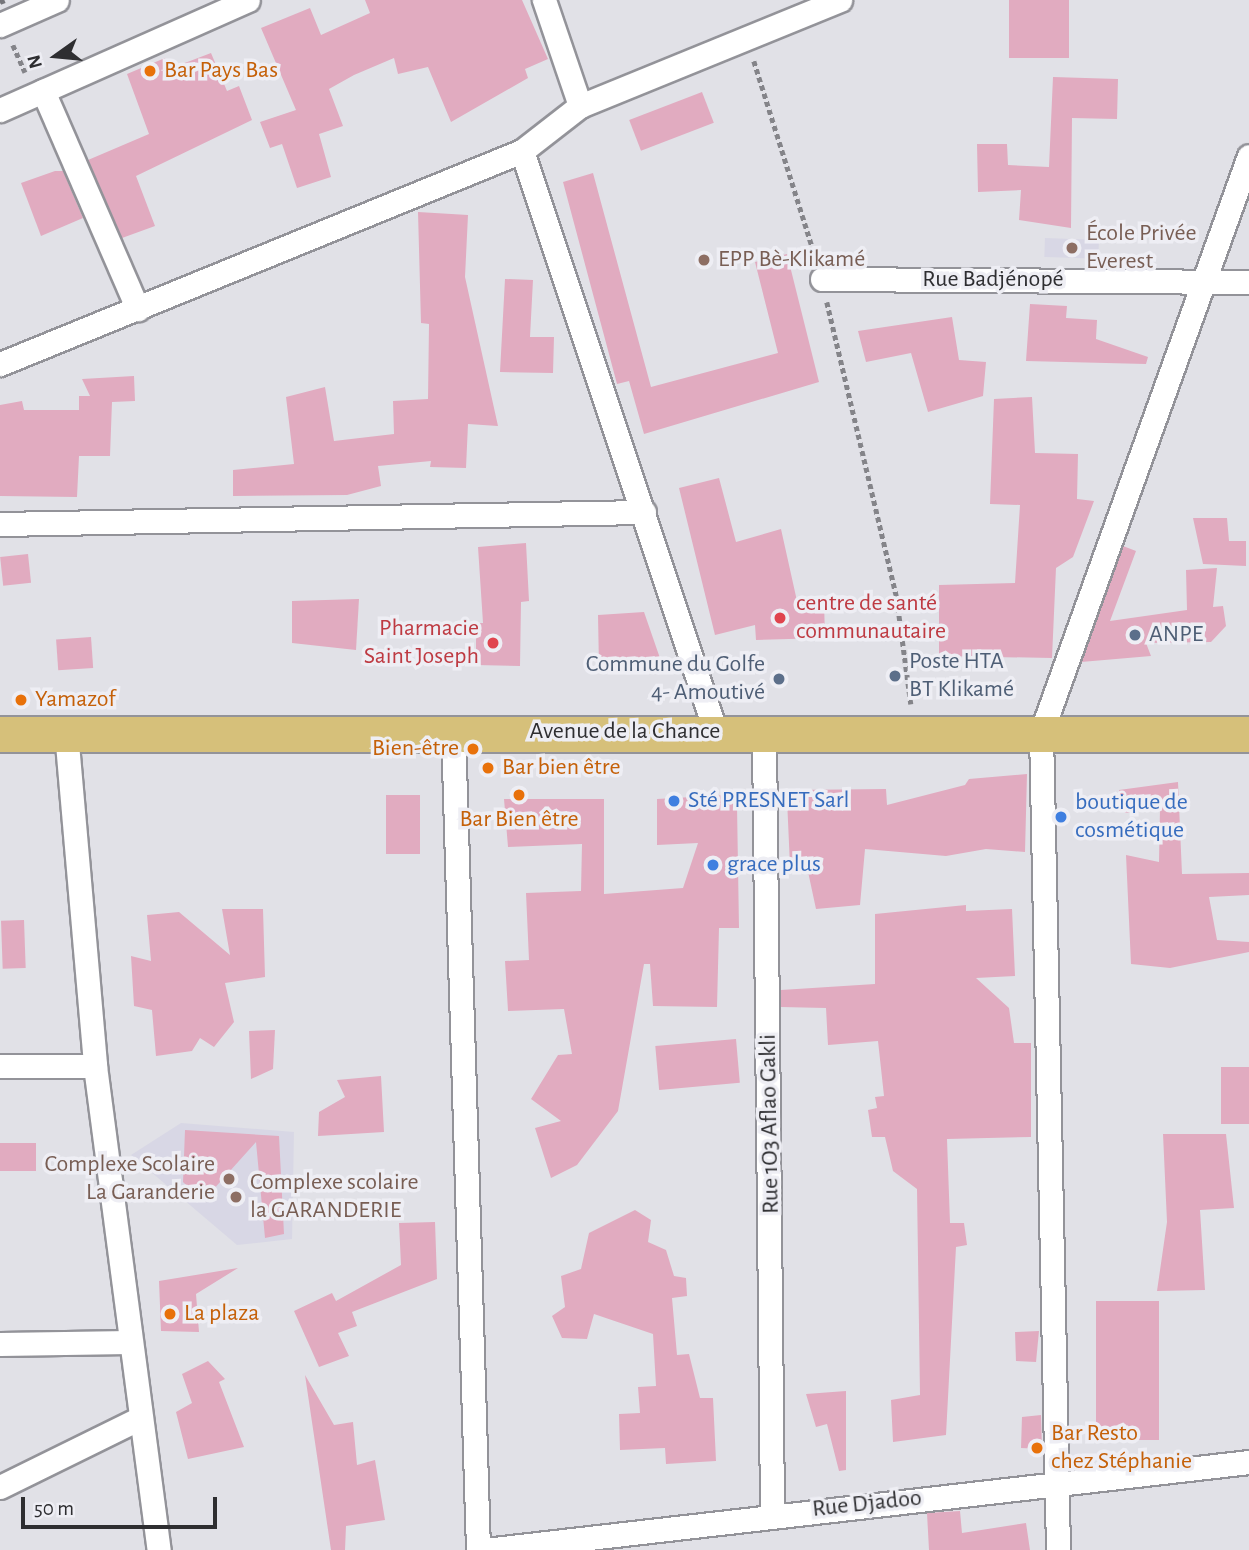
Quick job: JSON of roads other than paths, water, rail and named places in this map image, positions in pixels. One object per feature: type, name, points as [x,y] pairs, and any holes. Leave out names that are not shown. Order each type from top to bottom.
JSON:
[{"type":"main road","name":"Avenue de la Chance","points":[[0,734],[453,731],[1249,734]]},
{"type":"street","points":[[0,25],[57,0]]},
{"type":"street","points":[[0,110],[248,0]]},
{"type":"street","points":[[544,0],[580,106]]},
{"type":"street","points":[[0,364],[522,151],[580,106],[748,40],[840,0]]},
{"type":"street","points":[[43,91],[138,309]]},
{"type":"street","points":[[522,151],[716,733]]},
{"type":"street","points":[[1058,1550],[1059,1482],[1041,733],[1249,156]]},
{"type":"street","name":"Rue Badjénopé","points":[[822,279],[1249,282]]},
{"type":"street","points":[[0,524],[644,512]]},
{"type":"street","points":[[453,731],[478,1550]]},
{"type":"street","points":[[66,732],[95,1066],[138,1419],[159,1550]]},
{"type":"street","name":"Rue 1O3 Aflao Gakli","points":[[764,733],[772,1515]]},
{"type":"street","points":[[0,1066],[95,1066]]},
{"type":"street","points":[[0,1344],[129,1342]]},
{"type":"street","points":[[0,1488],[138,1419]]},
{"type":"street","name":"Rue Djadoo","points":[[485,1550],[1249,1462]]},
{"type":"railway","points":[[0,2],[5,0]]},
{"type":"place","name":"Bar Pays Bas","points":[[150,71]]},
{"type":"place","name":"École Privée Everest","points":[[1072,248]]},
{"type":"place","name":"EPP Bè-Klikamé","points":[[704,260]]},
{"type":"place","name":"centre de santé communautaire","points":[[780,618]]},
{"type":"place","name":"ANPE","points":[[1135,635]]},
{"type":"place","name":"Pharmacie Saint Joseph","points":[[493,643]]},
{"type":"place","name":"Poste HTA BT Klikamé","points":[[895,676]]},
{"type":"place","name":"Commune du Golfe 4- Amoutivé","points":[[779,679]]},
{"type":"place","name":"Yamazof","points":[[21,700]]},
{"type":"place","name":"Bien-être","points":[[473,749]]},
{"type":"place","name":"Bar bien être","points":[[488,768]]},
{"type":"place","name":"Bar Bien être","points":[[519,795]]},
{"type":"place","name":"Sté PRESNET Sarl","points":[[674,801]]},
{"type":"place","name":"boutique de cosmétique","points":[[1061,817]]},
{"type":"place","name":"grace plus","points":[[713,865]]},
{"type":"place","name":"Complexe Scolaire La Garanderie","points":[[229,1179]]},
{"type":"place","name":"Complexe scolaire la GARANDERIE","points":[[236,1197]]},
{"type":"place","name":"La plaza","points":[[170,1314]]},
{"type":"place","name":"Bar Resto chez Stéphanie","points":[[1037,1448]]}]
